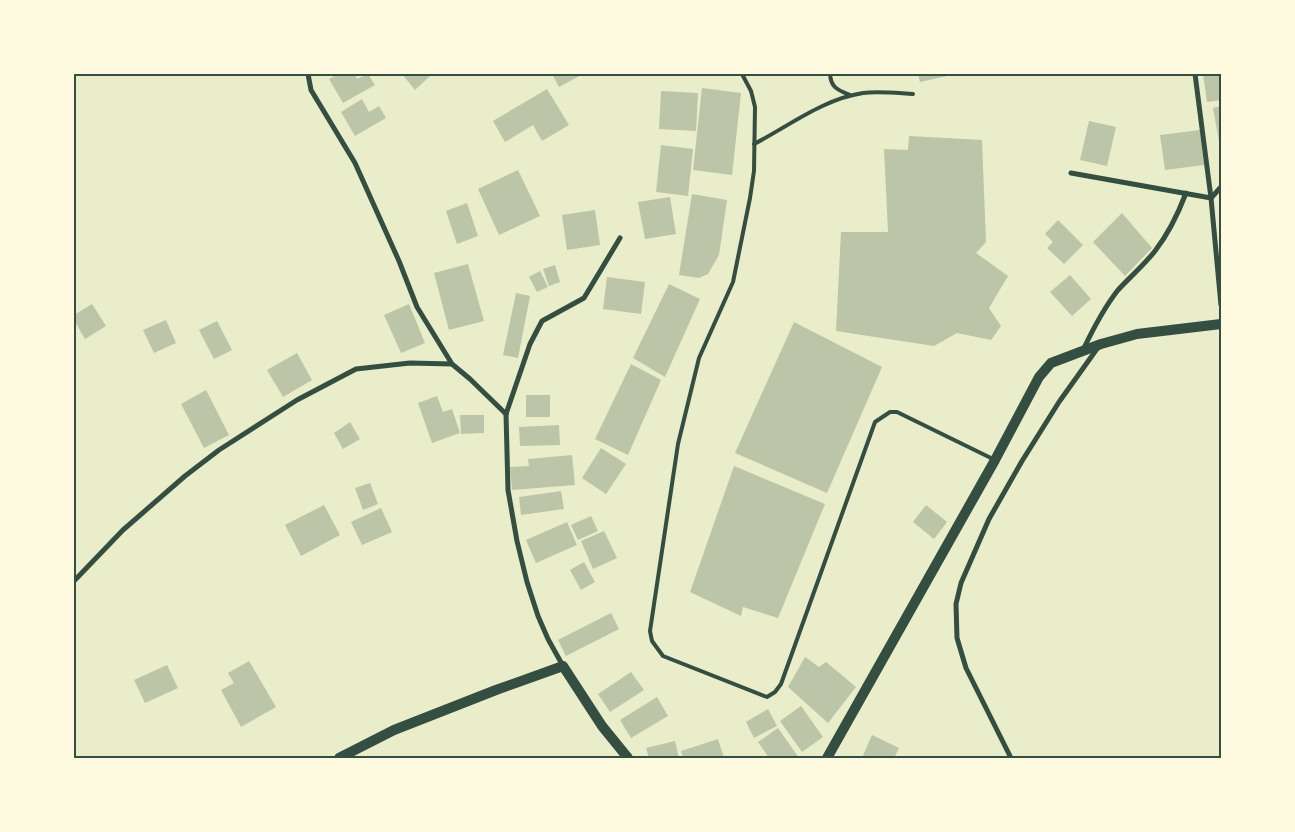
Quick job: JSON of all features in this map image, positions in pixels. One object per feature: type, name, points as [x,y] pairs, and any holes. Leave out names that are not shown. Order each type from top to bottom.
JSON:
[{"type":"main road","points":[[827,758],[995,460],[1039,377],[1051,363],[1083,350],[1137,334],[1221,324]]},
{"type":"main road","points":[[339,758],[394,730],[563,666],[602,726],[628,758]]},
{"type":"street","points":[[308,74],[311,90],[355,163],[399,261],[417,307],[452,364],[470,378],[506,414]]},
{"type":"street","points":[[1195,74],[1211,198],[1221,305]]},
{"type":"street","points":[[1071,173],[1211,198]]},
{"type":"street","points":[[1211,198],[1221,187]]},
{"type":"street","points":[[1083,350],[1098,318],[1118,290],[1154,252],[1168,232],[1186,193]]},
{"type":"street","points":[[563,666],[538,616],[516,541],[508,490],[506,414],[530,344],[542,321],[584,298],[620,238]]},
{"type":"street","points":[[1010,758],[966,668],[956,638],[956,604],[961,583],[989,519],[1059,402],[1101,344]]},
{"type":"street","points":[[74,581],[123,530],[186,476],[219,450],[297,400],[356,369],[410,363],[452,364]]},
{"type":"lane","points":[[742,74],[751,91],[755,107],[754,171],[733,282],[699,358],[678,444],[650,631],[652,641],[663,656],[767,697],[782,684],[876,422],[890,412],[897,412],[995,460]]},
{"type":"lane","points":[[830,74],[830,81],[834,88],[852,96]]},
{"type":"lane","points":[[754,144],[840,98],[863,93],[913,94]]},
{"type":"building","points":[[338,74],[355,74],[357,79],[368,74],[375,85],[343,103],[329,79]]},
{"type":"building","points":[[402,74],[432,74],[415,90]]},
{"type":"building","points":[[552,74],[583,74],[559,87]]},
{"type":"building","points":[[918,74],[951,74],[951,75],[920,82]]},
{"type":"building","points":[[1203,74],[1221,74],[1221,100],[1207,102]]},
{"type":"building","points":[[702,88],[741,93],[732,175],[693,170]]},
{"type":"building","points":[[547,89],[569,125],[542,141],[533,125],[505,142],[493,121]]},
{"type":"building","points":[[661,91],[698,93],[696,131],[659,129]]},
{"type":"building","points":[[362,99],[369,112],[379,106],[386,118],[355,136],[341,112]]},
{"type":"building","points":[[1221,106],[1221,147],[1220,147],[1213,108]]},
{"type":"building","points":[[1089,121],[1116,127],[1107,166],[1080,160]]},
{"type":"building","points":[[1200,130],[1204,165],[1165,170],[1160,135]]},
{"type":"building","points":[[909,136],[982,140],[986,242],[976,253],[1008,276],[989,308],[1001,326],[991,340],[957,333],[934,346],[836,331],[841,232],[888,232],[884,149],[908,150]]},
{"type":"building","points":[[661,145],[693,149],[688,196],[656,192]]},
{"type":"building","points":[[518,170],[540,216],[499,235],[478,189]]},
{"type":"building","points":[[692,194],[727,200],[719,255],[708,274],[699,278],[679,275]]},
{"type":"building","points":[[670,197],[676,234],[645,239],[638,202]]},
{"type":"building","points":[[467,203],[478,236],[457,244],[446,211]]},
{"type":"building","points":[[595,210],[600,245],[567,250],[562,215]]},
{"type":"building","points":[[1122,213],[1152,248],[1125,276],[1093,242]]},
{"type":"building","points":[[1058,220],[1083,245],[1064,264],[1047,248],[1053,242],[1045,234]]},
{"type":"building","points":[[468,264],[484,321],[449,330],[434,273]]},
{"type":"building","points":[[555,265],[560,282],[549,286],[543,269]]},
{"type":"building","points":[[540,271],[548,287],[537,292],[529,277]]},
{"type":"building","points":[[1070,275],[1091,299],[1072,316],[1050,292]]},
{"type":"building","points":[[607,277],[645,282],[641,314],[603,309]]},
{"type":"building","points":[[669,284],[700,299],[665,377],[633,358]]},
{"type":"building","points":[[516,293],[530,296],[518,358],[503,355]]},
{"type":"building","points":[[92,304],[106,326],[85,339],[74,320],[74,315]]},
{"type":"building","points":[[409,304],[425,343],[401,353],[384,315]]},
{"type":"building","points":[[166,320],[176,343],[154,353],[143,330]]},
{"type":"building","points":[[217,321],[232,350],[214,359],[199,330]]},
{"type":"building","points":[[794,322],[882,367],[827,493],[735,453]]},
{"type":"building","points":[[297,353],[312,380],[283,397],[267,370]]},
{"type":"building","points":[[631,364],[661,380],[628,455],[595,439]]},
{"type":"building","points":[[206,390],[229,435],[204,448],[181,404]]},
{"type":"building","points":[[526,395],[550,395],[550,417],[526,417]]},
{"type":"building","points":[[437,396],[443,412],[452,409],[460,433],[432,443],[418,403]]},
{"type":"building","points":[[460,415],[484,415],[484,433],[461,434]]},
{"type":"building","points":[[350,422],[360,439],[343,449],[334,433]]},
{"type":"building","points":[[559,425],[560,445],[520,446],[519,427]]},
{"type":"building","points":[[601,448],[626,464],[606,494],[582,478]]},
{"type":"building","points":[[572,455],[575,485],[512,490],[510,467],[529,466],[528,459]]},
{"type":"building","points":[[734,466],[825,504],[778,618],[743,607],[741,616],[690,592]]},
{"type":"building","points":[[370,483],[378,504],[363,510],[355,488]]},
{"type":"building","points":[[561,491],[564,509],[521,515],[519,497]]},
{"type":"building","points":[[324,505],[340,535],[301,556],[285,525]]},
{"type":"building","points":[[926,505],[947,522],[934,539],[913,522]]},
{"type":"building","points":[[381,508],[392,532],[362,545],[351,522]]},
{"type":"building","points":[[591,516],[598,531],[578,540],[571,525]]},
{"type":"building","points":[[567,522],[577,545],[536,563],[526,540]]},
{"type":"building","points":[[604,531],[617,558],[593,569],[581,541]]},
{"type":"building","points":[[584,562],[595,582],[581,590],[570,570]]},
{"type":"building","points":[[611,613],[619,629],[566,656],[558,640]]},
{"type":"building","points":[[805,657],[819,667],[826,662],[856,687],[828,723],[788,687]]},
{"type":"building","points":[[249,661],[276,707],[241,727],[221,690],[234,683],[228,673]]},
{"type":"building","points":[[167,665],[178,688],[145,703],[134,680]]},
{"type":"building","points":[[631,672],[644,690],[610,712],[598,694]]},
{"type":"building","points":[[657,697],[668,716],[631,738],[620,720]]},
{"type":"building","points":[[801,706],[823,737],[802,752],[780,721]]},
{"type":"building","points":[[768,709],[777,726],[754,738],[746,722]]},
{"type":"building","points":[[778,728],[799,758],[769,758],[758,742]]},
{"type":"building","points":[[872,735],[899,748],[894,758],[862,758]]},
{"type":"building","points":[[718,739],[724,758],[683,758],[681,751]]},
{"type":"building","points":[[675,741],[679,758],[649,758],[646,748]]}]
